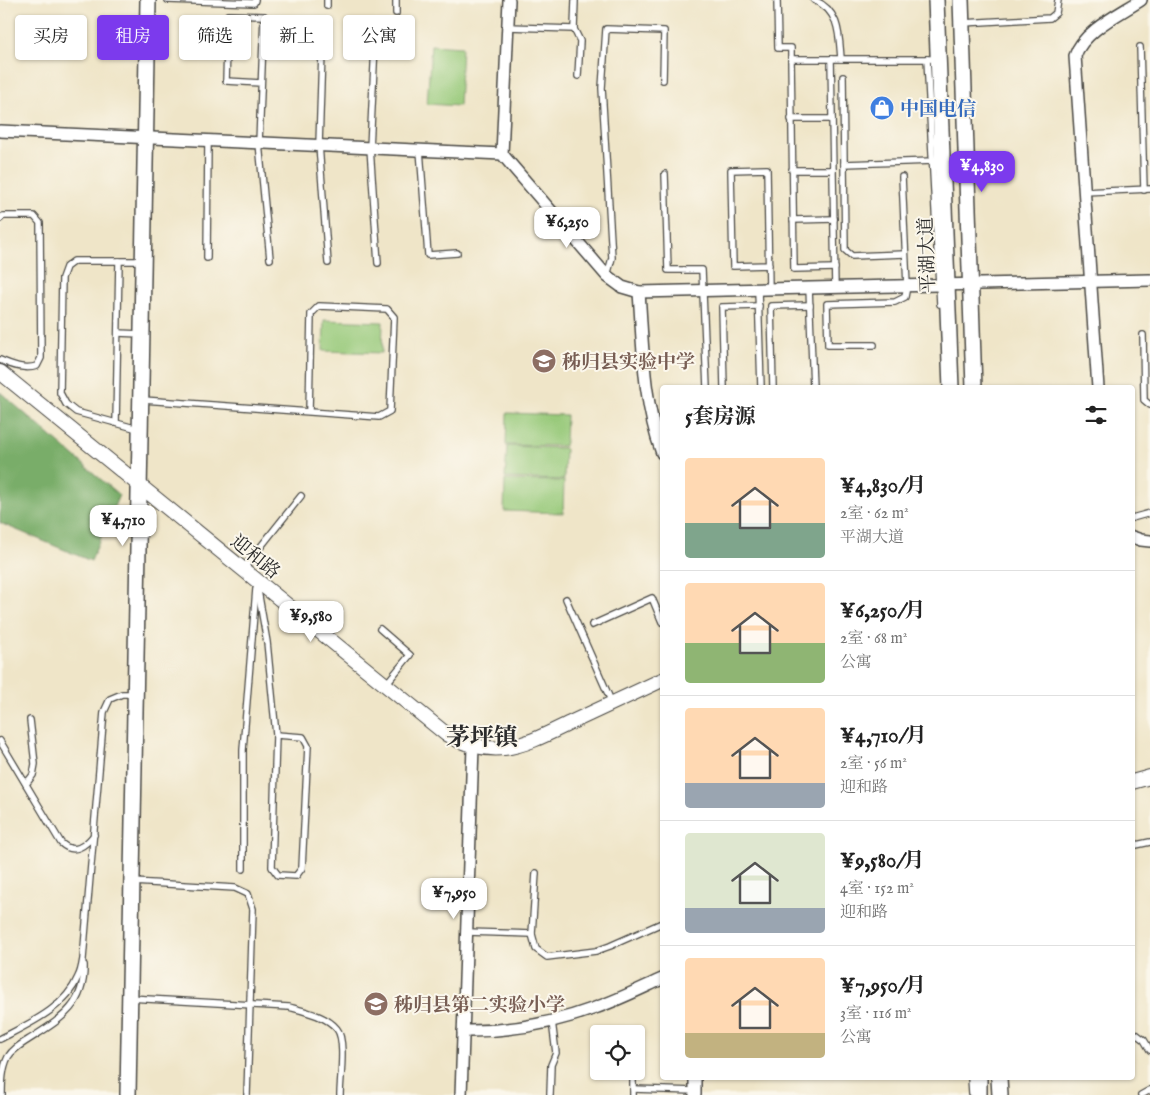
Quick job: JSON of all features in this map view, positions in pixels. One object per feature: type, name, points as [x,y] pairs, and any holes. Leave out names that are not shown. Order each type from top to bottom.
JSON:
[{"type":"main road","points":[[128,1095],[148,0]]},
{"type":"main road","name":"平湖大道","points":[[936,0],[933,59],[943,285],[951,385]]},
{"type":"main road","points":[[961,0],[974,385]]},
{"type":"main road","points":[[979,1080],[979,1095]]},
{"type":"main road","points":[[999,1080],[1000,1095]]},
{"type":"street","points":[[509,0],[502,154],[607,276],[622,287],[639,292],[1150,280]]},
{"type":"street","points":[[1098,385],[1075,56],[1078,47],[1089,34],[1141,0]]},
{"type":"street","points":[[0,131],[502,154]]},
{"type":"street","points":[[639,292],[648,401],[652,423],[660,447]]},
{"type":"street","name":"迎和路","points":[[0,372],[385,685],[446,734],[459,742],[473,747],[505,748],[523,744],[660,681]]},
{"type":"street","points":[[1135,538],[1150,541]]},
{"type":"street","points":[[461,1095],[473,747]]},
{"type":"street","points":[[1135,781],[1150,777]]},
{"type":"street","points":[[463,1031],[507,1029],[552,1020],[594,1009],[660,980]]},
{"type":"street","points":[[695,1080],[695,1093]]},
{"type":"lane","points":[[168,0],[254,3],[254,0]]},
{"type":"lane","points":[[396,0],[396,14]]},
{"type":"lane","points":[[575,0],[574,29],[580,40],[578,76]]},
{"type":"lane","points":[[777,0],[778,48],[791,48],[794,268],[835,268]]},
{"type":"lane","points":[[814,0],[821,3],[836,20],[839,30],[841,59]]},
{"type":"lane","points":[[961,23],[1050,18],[1056,13],[1059,1]]},
{"type":"lane","points":[[262,83],[226,81],[228,15],[264,16],[262,83],[259,143],[270,258]]},
{"type":"lane","points":[[508,27],[574,29]]},
{"type":"lane","points":[[607,276],[612,258],[602,88],[606,28],[664,31],[663,80]]},
{"type":"lane","points":[[1084,192],[1147,190],[1140,47]]},
{"type":"lane","points":[[791,59],[933,59],[934,161],[943,285],[941,313]]},
{"type":"lane","points":[[831,59],[835,288]]},
{"type":"lane","points":[[322,60],[319,145],[328,263]]},
{"type":"lane","points":[[374,60],[370,148],[378,264]]},
{"type":"lane","points":[[842,77],[845,250],[852,256],[906,254]]},
{"type":"lane","points":[[792,119],[832,119]]},
{"type":"lane","points":[[207,258],[208,140]]},
{"type":"lane","points":[[420,150],[428,255],[457,253]]},
{"type":"lane","points":[[844,164],[934,161]]},
{"type":"lane","points":[[761,385],[759,306],[769,265],[767,169],[731,170],[733,266],[769,265]]},
{"type":"lane","points":[[792,170],[833,170]]},
{"type":"lane","points":[[665,174],[668,270],[702,270],[706,385]]},
{"type":"lane","points":[[874,345],[828,346],[827,304],[895,302],[905,297],[907,286],[902,177]]},
{"type":"lane","points":[[0,219],[4,216],[34,216],[40,222],[41,358],[37,366],[28,368],[8,364],[0,360]]},
{"type":"lane","points":[[793,220],[834,219]]},
{"type":"lane","points":[[140,429],[76,412],[66,404],[60,393],[62,278],[66,267],[74,261],[143,261]]},
{"type":"lane","points":[[116,423],[120,261]]},
{"type":"lane","points":[[809,288],[813,385]]},
{"type":"lane","points":[[774,385],[771,306],[810,305]]},
{"type":"lane","points":[[140,400],[379,417],[390,411],[394,317],[387,309],[320,306],[311,314],[309,412]]},
{"type":"lane","points":[[724,385],[722,307],[759,306]]},
{"type":"lane","points":[[118,333],[142,334]]},
{"type":"lane","points":[[1143,335],[1144,400],[1150,405]]},
{"type":"lane","points":[[242,569],[301,496]]},
{"type":"lane","points":[[1135,517],[1150,513]]},
{"type":"lane","points":[[257,580],[267,642],[276,735],[272,868],[278,875],[296,876],[302,868],[308,746],[303,737],[276,735]]},
{"type":"lane","points":[[244,869],[243,750],[257,580]]},
{"type":"lane","points":[[592,625],[652,598],[660,617]]},
{"type":"lane","points":[[566,600],[612,704]]},
{"type":"lane","points":[[380,629],[410,655],[385,685]]},
{"type":"lane","points":[[2,1095],[4,1070],[7,1059],[14,1049],[63,1017],[74,1004],[81,989],[84,974],[104,712],[110,699],[122,694],[135,694]]},
{"type":"lane","points":[[26,784],[34,775],[30,720]]},
{"type":"lane","points":[[0,741],[65,846],[75,849],[80,848],[94,835]]},
{"type":"lane","points":[[1135,844],[1150,842]]},
{"type":"lane","points":[[536,872],[532,934],[536,949],[547,957],[596,951],[660,924]]},
{"type":"lane","points":[[132,882],[235,888],[248,894],[253,909],[248,1095]]},
{"type":"lane","points":[[466,932],[532,934]]},
{"type":"lane","points":[[0,1039],[39,1018],[68,994],[78,978],[84,959]]},
{"type":"lane","points":[[130,998],[289,1007],[330,1022],[339,1031],[341,1040],[340,1095]]},
{"type":"lane","points":[[550,1095],[551,1065],[556,1054],[552,1020]]},
{"type":"lane","points":[[1135,1033],[1144,1040],[1150,1050]]},
{"type":"lane","points":[[971,1080],[972,1095]]},
{"type":"lane","points":[[1141,1095],[1150,1090]]},
{"type":"lane","points":[[633,1092],[695,1093]]},
{"type":"green space","points":[[431,45],[462,47],[459,106],[427,104]]},
{"type":"green space","points":[[324,320],[383,322],[382,353],[323,351]]},
{"type":"green space","points":[[0,392],[119,495],[91,561],[0,523]]},
{"type":"green space","points":[[507,413],[566,415],[565,446],[506,445]]},
{"type":"green space","points":[[507,446],[565,448],[564,480],[505,478]]},
{"type":"green space","points":[[505,480],[564,481],[563,513],[504,511]]},
{"type":"place","name":"中国电信","points":[[882,108]]},
{"type":"place","name":"秭归县实验中学","points":[[544,361]]},
{"type":"place","name":"秭归县第二实验小学","points":[[376,1004]]},
{"type":"district","name":"茅坪镇","points":[[482,737]]}]
